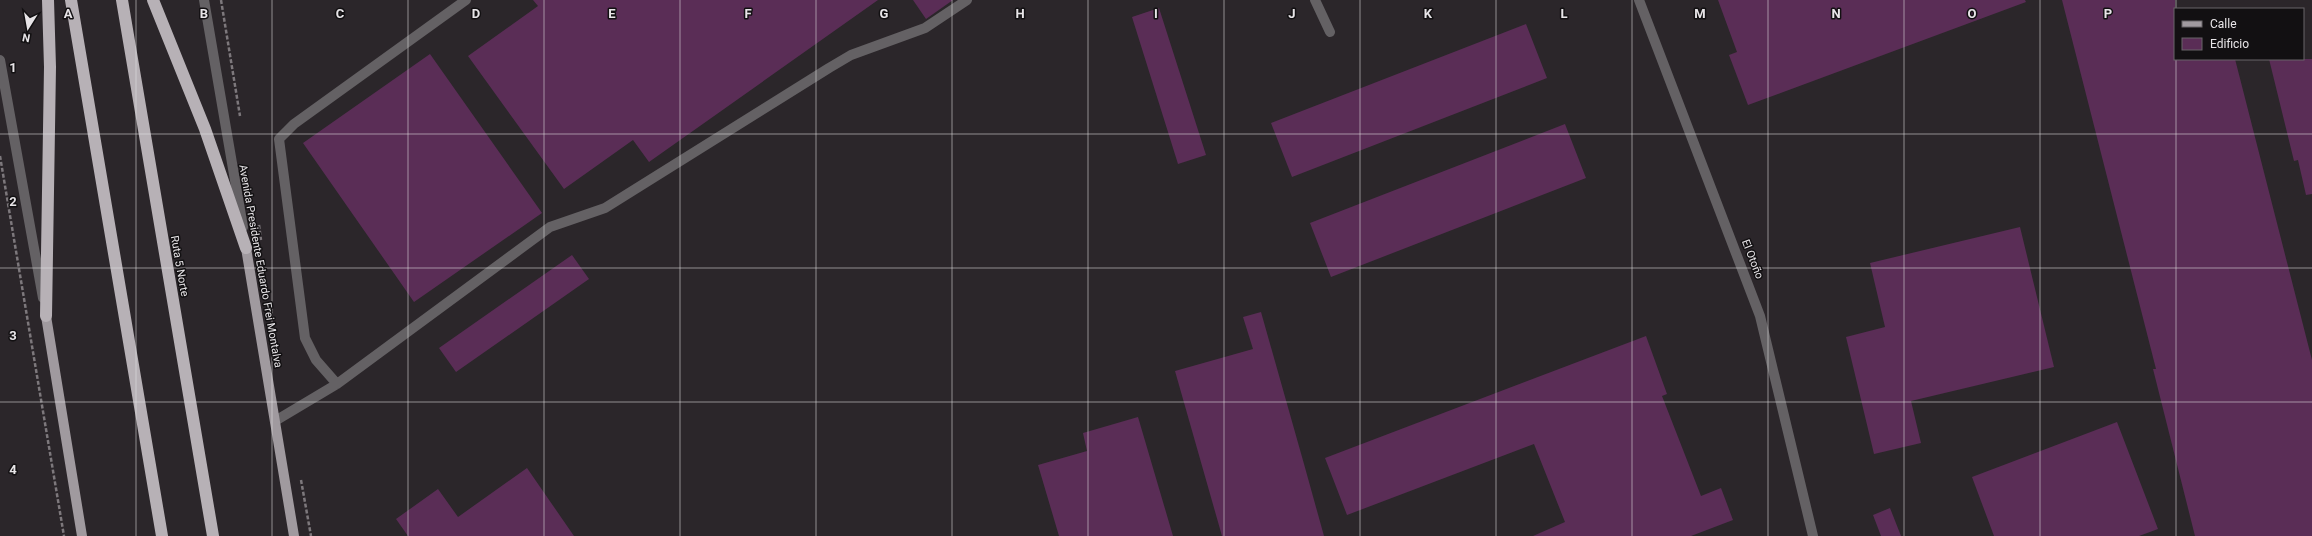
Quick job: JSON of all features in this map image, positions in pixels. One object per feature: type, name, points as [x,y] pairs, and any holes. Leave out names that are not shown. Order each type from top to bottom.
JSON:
[{"type":"highway","points":[[46,316],[50,67],[48,0]]},
{"type":"highway","points":[[71,0],[162,536]]},
{"type":"highway","name":"Ruta 5 Norte","points":[[122,0],[213,536]]},
{"type":"highway","points":[[153,0],[205,129],[246,248]]},
{"type":"main road","name":"Avenida Presidente Eduardo Frei Montalva","points":[[246,248],[294,536]]},
{"type":"main road","points":[[46,316],[82,536]]},
{"type":"street","name":"Avenida Presidente Eduardo Frei Montalva","points":[[204,0],[246,248]]},
{"type":"street","points":[[337,384],[316,360],[305,338],[279,139],[294,124],[466,0]]},
{"type":"street","points":[[275,421],[337,384],[550,227],[605,208],[851,55],[925,28],[967,0]]},
{"type":"street","points":[[1315,0],[1330,32]]},
{"type":"street","name":"El Otoño","points":[[1639,0],[1760,316],[1813,536]]},
{"type":"street","points":[[0,60],[2,83],[46,316]]},
{"type":"path","points":[[0,156],[64,536]]},
{"type":"building","points":[[533,0],[878,0],[649,162],[633,140],[564,189],[468,56],[538,6]]},
{"type":"building","points":[[913,0],[953,0],[926,19]]},
{"type":"building","points":[[1718,0],[2025,0],[2026,2],[1748,105],[1729,55],[1737,52]]},
{"type":"building","points":[[2062,0],[2175,0],[2174,60],[2235,60],[2312,360],[2312,536],[2195,536],[2153,369],[2156,369]]},
{"type":"building","points":[[1159,8],[1206,155],[1178,164],[1132,17]]},
{"type":"building","points":[[1526,24],[1547,78],[1292,177],[1271,123]]},
{"type":"building","points":[[430,54],[542,213],[414,302],[303,143]]},
{"type":"building","points":[[2312,59],[2312,194],[2306,195],[2298,160],[2294,161],[2269,60]]},
{"type":"building","points":[[1565,124],[1586,178],[1331,277],[1310,223]]},
{"type":"building","points":[[2020,227],[2054,367],[1911,401],[1921,443],[1874,454],[1846,337],[1885,327],[1870,263]]},
{"type":"building","points":[[572,255],[589,279],[456,372],[439,348]]},
{"type":"building","points":[[1261,312],[1324,536],[1222,536],[1175,371],[1253,349],[1243,317]]},
{"type":"building","points":[[1646,336],[1667,394],[1662,396],[1701,496],[1721,488],[1733,520],[1691,536],[1533,536],[1565,522],[1534,444],[1347,515],[1325,458]]},
{"type":"building","points":[[1138,417],[1173,536],[1059,536],[1038,465],[1087,451],[1083,433]]},
{"type":"building","points":[[2117,422],[2158,529],[2139,536],[1994,536],[1972,477]]},
{"type":"building","points":[[527,468],[574,536],[408,536],[396,519],[438,489],[458,517]]},
{"type":"building","points":[[1890,508],[1901,536],[1881,536],[1873,515]]}]
